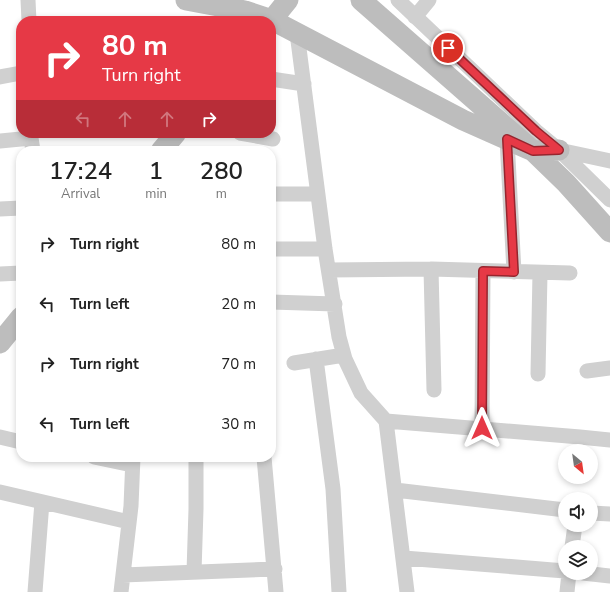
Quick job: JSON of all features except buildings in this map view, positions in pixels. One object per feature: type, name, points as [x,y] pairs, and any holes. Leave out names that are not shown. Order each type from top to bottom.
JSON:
[{"type":"street","points":[[28,0],[30,16]]},
{"type":"street","points":[[186,0],[245,10],[261,16]]},
{"type":"street","points":[[275,16],[288,0]]},
{"type":"street","points":[[361,0],[545,151],[610,200]]},
{"type":"street","points":[[398,0],[536,131],[545,151],[566,183],[610,232]]},
{"type":"street","points":[[415,17],[428,0]]},
{"type":"street","points":[[276,22],[463,120],[507,139],[545,151],[610,161]]},
{"type":"street","points":[[297,33],[325,248],[339,337],[344,355],[361,393],[386,421],[407,592]]},
{"type":"street","points":[[0,76],[16,74]]},
{"type":"street","points":[[276,80],[304,84]]},
{"type":"street","points":[[165,146],[172,138]]},
{"type":"street","points":[[268,138],[273,139]]},
{"type":"street","points":[[507,139],[514,272]]},
{"type":"street","points":[[0,141],[31,141]]},
{"type":"street","points":[[276,194],[318,194]]},
{"type":"street","points":[[0,209],[16,208]]},
{"type":"street","points":[[276,250],[325,248]]},
{"type":"street","points":[[329,270],[431,269],[570,273]]},
{"type":"street","points":[[431,269],[434,390]]},
{"type":"street","points":[[482,428],[483,271]]},
{"type":"street","points":[[538,374],[540,272]]},
{"type":"street","points":[[0,274],[16,273]]},
{"type":"street","points":[[276,302],[335,304]]},
{"type":"street","points":[[2,338],[16,323]]},
{"type":"street","points":[[294,363],[344,355]]},
{"type":"street","points":[[316,360],[333,489],[339,592]]},
{"type":"street","points":[[588,371],[610,368]]},
{"type":"street","points":[[386,421],[610,440]]},
{"type":"street","points":[[0,437],[16,441]]},
{"type":"street","points":[[121,592],[129,522],[133,462]]},
{"type":"street","points":[[194,572],[196,462]]},
{"type":"street","points":[[264,462],[276,592]]},
{"type":"street","points":[[395,490],[558,509]]},
{"type":"street","points":[[0,493],[129,522]]},
{"type":"street","points":[[35,592],[42,502]]},
{"type":"street","points":[[598,513],[610,514]]},
{"type":"street","points":[[404,558],[558,570]]},
{"type":"street","points":[[123,575],[275,569]]},
{"type":"street","points":[[598,575],[610,576]]},
{"type":"street","points":[[567,592],[568,580]]},
{"type":"route","points":[[448,48],[536,131],[559,150],[533,151],[507,139],[514,272],[483,271],[482,428]]}]
